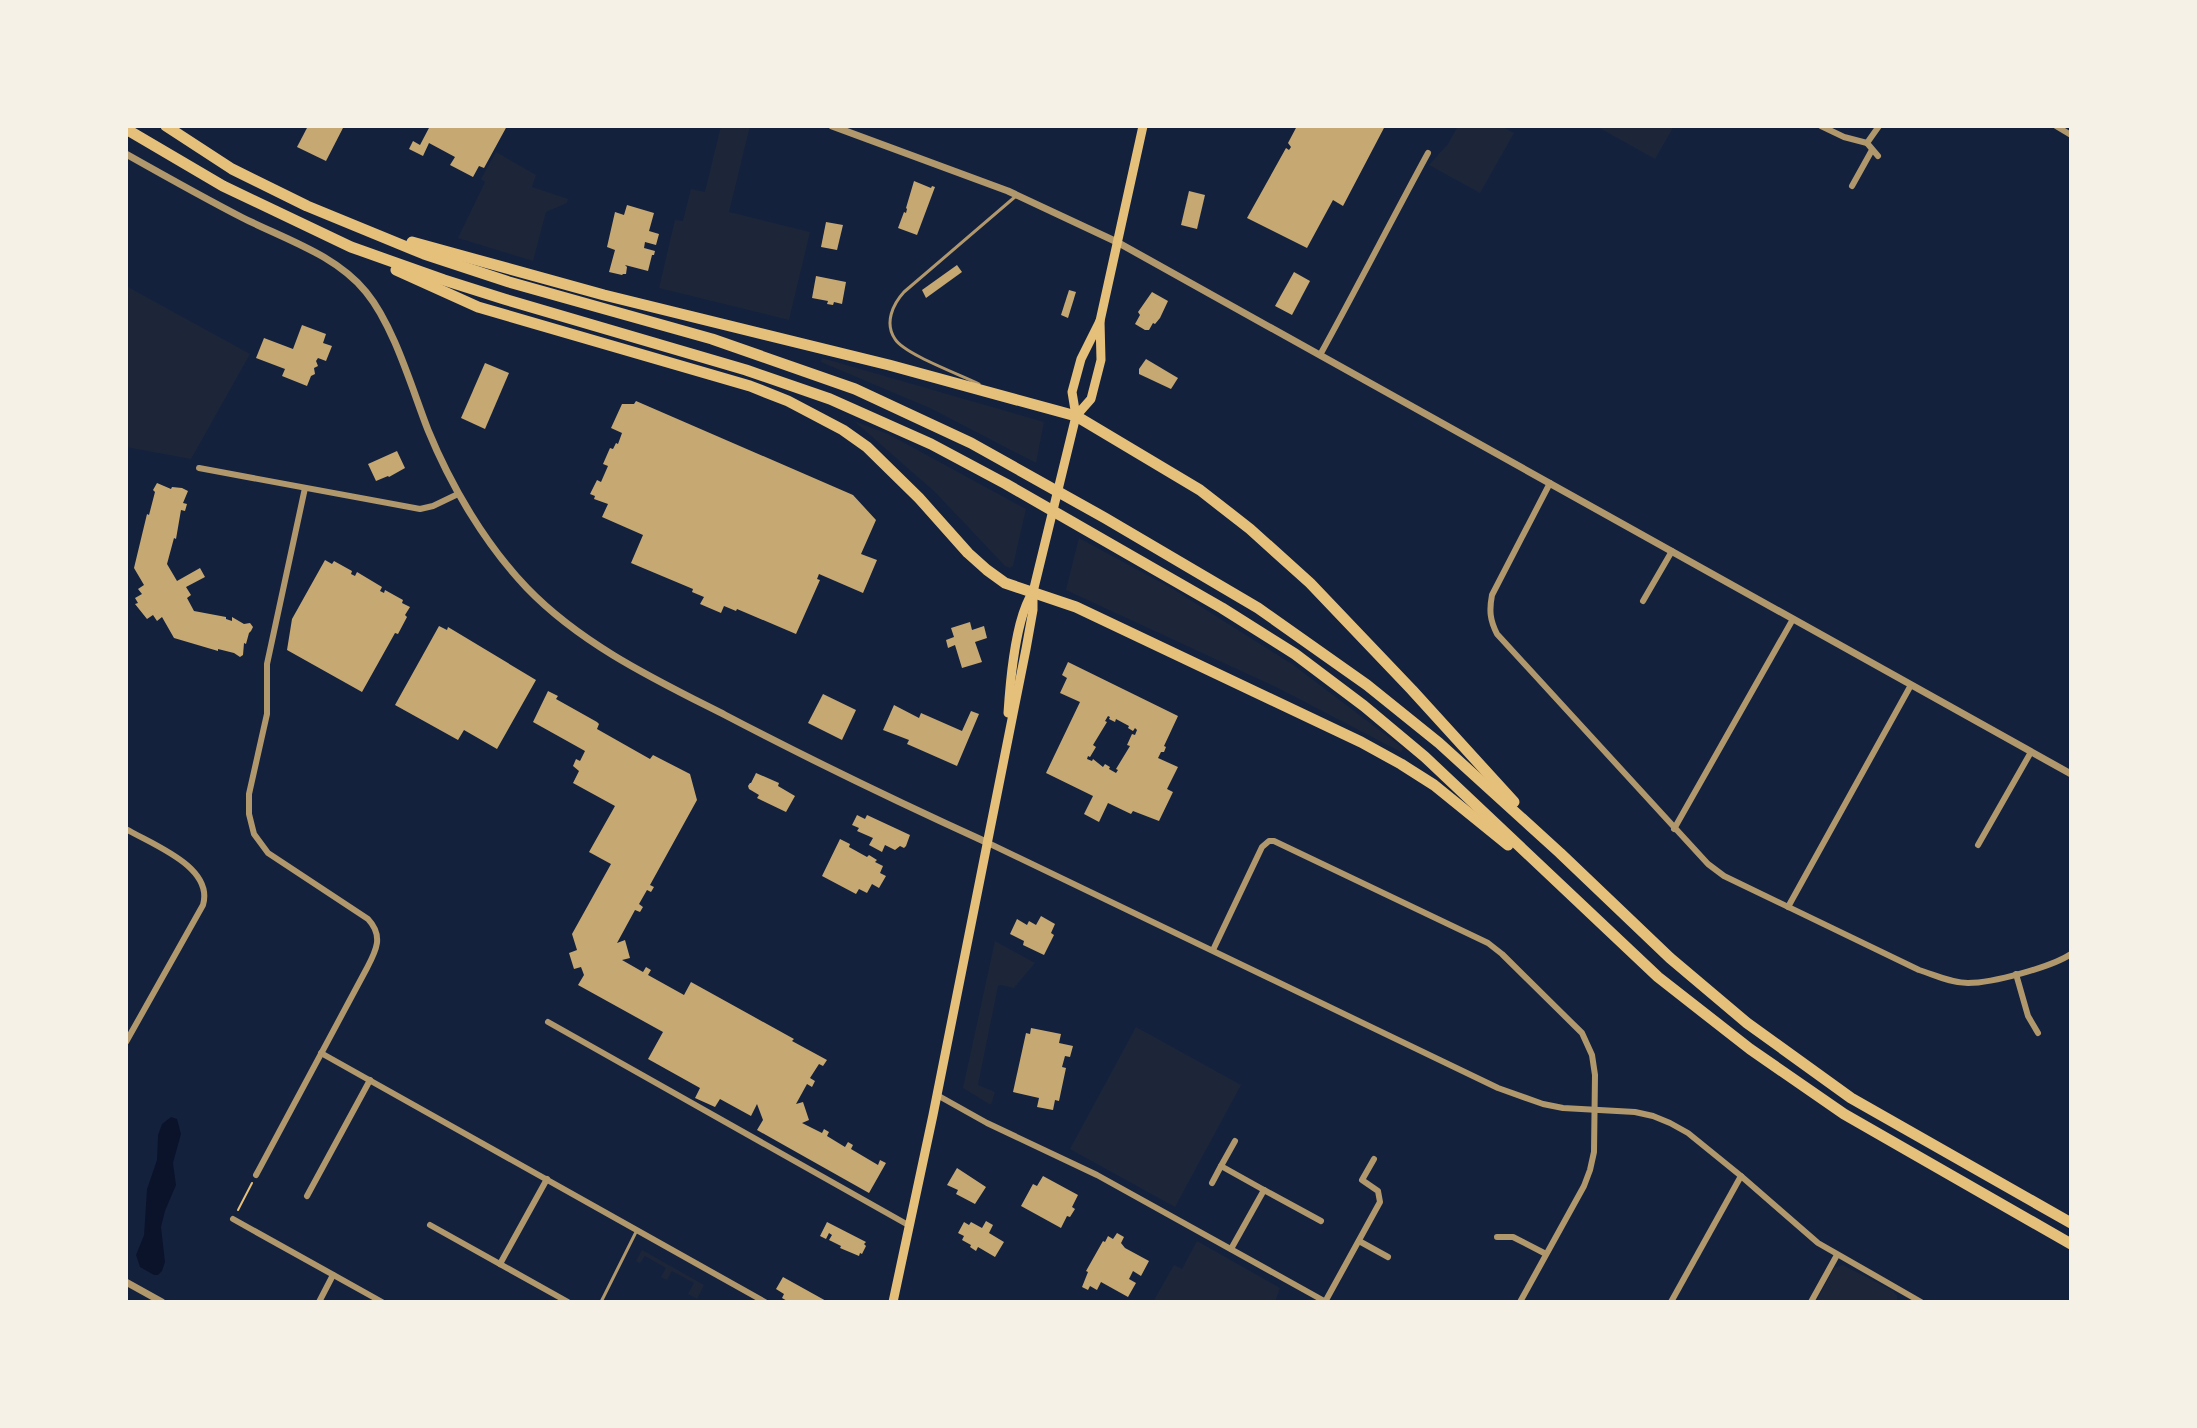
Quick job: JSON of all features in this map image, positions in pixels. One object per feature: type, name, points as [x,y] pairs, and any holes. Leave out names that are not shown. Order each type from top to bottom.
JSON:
[{"type":"highway","points":[[166,126],[232,169],[307,206],[424,254],[509,282],[712,339],[891,404],[1010,464],[1105,518],[1258,608],[1367,685],[1439,743],[1681,968],[1747,1023],[1851,1098],[2071,1223]]},
{"type":"highway","points":[[126,129],[223,186],[478,307],[750,386],[788,401],[843,430],[867,447],[900,479],[987,570],[1010,585],[1076,607],[1361,742],[1401,764],[1434,785],[1571,895]]},
{"type":"highway","points":[[359,228],[604,295],[889,365],[1076,416],[1200,490],[1300,574],[1412,690],[1560,853]]},
{"type":"highway","points":[[351,247],[489,295],[746,370],[842,404],[931,444],[1006,484],[1222,608],[1307,663],[1425,757],[1658,977],[1750,1049],[1844,1114],[2071,1244]]},
{"type":"main road","points":[[1076,416],[1091,399],[1101,360],[1100,321],[1143,126]]},
{"type":"main road","points":[[893,1302],[1005,749],[1009,696],[1021,621],[1033,592],[1076,416],[1072,392],[1081,359],[1100,321]]},
{"type":"street","points":[[832,126],[1017,195],[1117,242],[2071,774]]},
{"type":"street","points":[[1821,126],[1867,143],[1875,153],[1852,186]]},
{"type":"street","points":[[1867,143],[1879,126]]},
{"type":"street","points":[[2056,126],[2071,135]]},
{"type":"street","points":[[1320,355],[1428,153]]},
{"type":"street","points":[[126,154],[323,257],[358,283],[385,321],[428,431],[458,494],[501,558],[526,587],[577,631],[606,651],[835,772],[1498,1088],[1543,1104],[1635,1112],[1670,1123],[1688,1133],[1741,1176],[1810,1237],[1921,1302]]},
{"type":"street","points":[[199,468],[420,509],[458,494]]},
{"type":"street","points":[[1550,483],[1492,595],[1489,610],[1491,622],[1497,634],[1708,864],[1724,876],[1788,907],[1919,970],[1949,980],[1979,982],[2057,962],[2071,954]]},
{"type":"street","points":[[256,1175],[378,943],[377,933],[368,919],[268,853],[254,834],[248,808],[267,714],[267,664],[305,488]]},
{"type":"street","points":[[1643,601],[1672,551]]},
{"type":"street","points":[[1674,829],[1793,619]]},
{"type":"street","points":[[1788,907],[1911,685]]},
{"type":"street","points":[[1978,845],[2031,752]]},
{"type":"street","points":[[126,829],[191,868],[204,888],[203,905],[126,1042]]},
{"type":"street","points":[[1213,950],[1262,847],[1269,841],[1280,842],[1499,950],[1586,1038],[1594,1064],[1594,1152],[1590,1170],[1520,1302]]},
{"type":"street","points":[[2016,974],[2028,1016],[2038,1033]]},
{"type":"street","points":[[548,1022],[910,1226]]},
{"type":"street","points":[[321,1053],[765,1302]]},
{"type":"street","points":[[307,1196],[370,1080]]},
{"type":"street","points":[[937,1095],[987,1123],[1097,1175],[1326,1302],[1381,1200],[1376,1188],[1362,1180],[1374,1159]]},
{"type":"street","points":[[1212,1183],[1235,1141]]},
{"type":"street","points":[[1221,1166],[1321,1221]]},
{"type":"street","points":[[1671,1302],[1741,1176]]},
{"type":"street","points":[[500,1264],[547,1179]]},
{"type":"street","points":[[1231,1249],[1264,1190]]},
{"type":"street","points":[[233,1219],[382,1302]]},
{"type":"street","points":[[430,1225],[568,1302]]},
{"type":"street","points":[[1497,1237],[1513,1237],[1546,1254]]},
{"type":"street","points":[[1359,1241],[1388,1257]]},
{"type":"street","points":[[1811,1302],[1837,1255]]},
{"type":"street","points":[[319,1302],[333,1275]]},
{"type":"street","points":[[126,1282],[162,1302]]},
{"type":"street","points":[[1904,1302],[1908,1295]]},
{"type":"lane","points":[[1001,395],[900,345],[891,332],[890,324],[896,302],[904,292],[1017,195]]},
{"type":"lane","points":[[601,1302],[637,1230]]},
{"type":"path","points":[[233,1219],[256,1175]]},
{"type":"shaded area","points":[[721,126],[750,126],[729,212],[810,232],[789,320],[659,288],[675,220],[683,221],[691,189],[705,192]]},
{"type":"shaded area","points":[[1458,126],[1501,126],[1514,133],[1480,193],[1429,165],[1448,144]]},
{"type":"shaded area","points":[[1596,126],[1674,126],[1655,159]]},
{"type":"shaded area","points":[[496,152],[536,175],[532,187],[568,199],[567,203],[546,212],[533,261],[458,238],[485,182],[481,179]]},
{"type":"shaded area","points":[[126,286],[250,354],[191,459],[126,447]]},
{"type":"shaded area","points":[[822,358],[1044,422],[1036,463],[932,409],[821,362]]},
{"type":"shaded area","points":[[854,421],[888,434],[1026,509],[1013,566],[1005,566],[935,492]]},
{"type":"shaded area","points":[[1079,538],[1173,589],[1292,664],[1403,748],[1401,752],[1276,687],[1066,590]]},
{"type":"shaded area","points":[[995,941],[1035,963],[1014,988],[998,986],[978,1085],[995,1092],[991,1105],[963,1088]]},
{"type":"shaded area","points":[[1136,1027],[1241,1085],[1175,1207],[1070,1149]]},
{"type":"shaded area","points":[[171,1117],[177,1119],[181,1134],[173,1163],[176,1185],[161,1227],[165,1262],[162,1271],[154,1275],[140,1267],[136,1255],[144,1235],[147,1189],[157,1160],[158,1135],[162,1124]]},
{"type":"shaded area","points":[[1197,1241],[1280,1288],[1275,1302],[1153,1302],[1174,1265],[1182,1269]]},
{"type":"shaded area","points":[[642,1250],[704,1285],[697,1299],[688,1294],[694,1283],[672,1271],[667,1280],[661,1277],[666,1268],[645,1256],[640,1263],[636,1261]]},
{"type":"shaded area","points":[[1843,1265],[1893,1291],[1897,1302],[1816,1302],[1834,1268]]},
{"type":"building","points":[[308,126],[344,126],[326,161],[297,147]]},
{"type":"building","points":[[430,126],[507,126],[484,168],[479,166],[473,177],[450,165],[455,157],[429,143],[423,156],[409,149],[413,141],[420,145]]},
{"type":"building","points":[[1297,126],[1385,126],[1343,206],[1333,200],[1307,248],[1247,218],[1286,148],[1289,150],[1291,147],[1288,143]]},
{"type":"building","points":[[914,181],[935,187],[917,235],[898,228],[906,213]]},
{"type":"building","points":[[1189,191],[1205,195],[1197,229],[1181,225]]},
{"type":"building","points":[[627,205],[654,213],[649,231],[659,234],[656,245],[645,242],[644,248],[655,251],[648,271],[625,265],[626,274],[622,275],[609,272],[615,250],[607,247],[615,212],[624,215]]},
{"type":"building","points":[[826,222],[843,225],[837,250],[821,247]]},
{"type":"building","points":[[957,265],[962,272],[926,298],[922,290]]},
{"type":"building","points":[[1294,272],[1310,281],[1292,315],[1275,306]]},
{"type":"building","points":[[816,276],[846,282],[842,304],[827,304],[828,301],[812,298]]},
{"type":"building","points":[[1069,290],[1076,292],[1068,318],[1061,315]]},
{"type":"building","points":[[1152,292],[1168,301],[1160,318],[1149,330],[1145,330],[1135,324],[1140,315],[1138,312]]},
{"type":"building","points":[[302,325],[326,334],[323,343],[332,346],[326,361],[318,358],[316,361],[318,366],[314,368],[315,374],[307,386],[282,376],[285,369],[256,358],[264,338],[293,349]]},
{"type":"building","points":[[1146,359],[1178,378],[1171,389],[1139,374]]},
{"type":"building","points":[[485,363],[509,373],[485,429],[461,418]]},
{"type":"building","points":[[636,401],[853,495],[876,520],[861,554],[877,560],[863,593],[819,574],[817,579],[820,580],[796,634],[737,609],[724,606],[721,613],[700,604],[704,597],[692,592],[693,589],[631,563],[643,535],[602,517],[608,504],[594,499],[595,496],[590,494],[597,480],[601,482],[608,466],[603,464],[622,433],[611,428],[622,404],[634,404]]},
{"type":"building","points":[[397,451],[405,468],[376,481],[368,464]]},
{"type":"building","points":[[157,483],[188,491],[183,503],[187,504],[185,511],[181,510],[176,539],[167,564],[177,581],[200,568],[205,577],[186,587],[191,595],[187,598],[194,611],[250,623],[253,627],[240,657],[174,638],[162,617],[157,621],[153,615],[147,619],[135,604],[138,603],[135,598],[142,594],[138,589],[144,585],[134,568]]},
{"type":"building","points":[[325,560],[332,564],[334,561],[355,576],[357,572],[382,587],[380,591],[384,593],[385,590],[410,607],[398,634],[395,633],[362,692],[287,650],[292,619]]},
{"type":"building","points":[[970,622],[972,630],[984,626],[987,638],[975,642],[982,662],[962,668],[955,645],[948,648],[946,640],[954,637],[951,628]]},
{"type":"building","points":[[439,626],[447,630],[448,627],[536,680],[497,749],[464,730],[458,740],[395,705]]},
{"type":"building","points":[[1068,662],[1178,716],[1164,752],[1158,758],[1178,767],[1167,789],[1173,792],[1159,821],[1133,811],[1131,814],[1108,803],[1099,822],[1084,814],[1093,796],[1046,773],[1080,702],[1060,693],[1067,678],[1062,675]],"holes":[[[1110,717],[1133,731],[1135,728],[1137,730],[1135,735],[1132,734],[1127,745],[1130,746],[1116,773],[1105,764],[1103,767],[1093,759],[1087,759],[1096,747],[1093,745],[1105,721]]]},
{"type":"building","points":[[548,691],[558,696],[556,699],[597,722],[597,729],[650,759],[653,755],[690,774],[697,800],[650,885],[654,887],[651,892],[647,890],[639,904],[643,907],[640,912],[635,910],[617,943],[625,940],[630,958],[622,960],[643,972],[646,967],[651,970],[648,975],[684,995],[691,982],[827,1060],[823,1066],[819,1064],[810,1078],[815,1081],[812,1087],[807,1084],[796,1104],[803,1102],[809,1120],[802,1123],[822,1133],[824,1129],[829,1132],[827,1136],[845,1147],[848,1142],[853,1145],[851,1149],[878,1165],[880,1160],[886,1163],[869,1193],[757,1130],[763,1120],[757,1104],[751,1116],[720,1099],[715,1107],[695,1098],[700,1088],[648,1059],[663,1032],[578,985],[584,975],[581,967],[574,969],[569,953],[577,950],[572,934],[611,864],[589,852],[615,806],[573,783],[579,771],[573,766],[585,751],[533,722]]},
{"type":"building","points":[[823,694],[856,710],[842,740],[808,723]]},
{"type":"building","points":[[894,705],[919,718],[921,713],[962,731],[971,711],[979,714],[957,766],[883,730]]},
{"type":"building","points":[[756,773],[779,783],[778,786],[795,796],[786,812],[757,798],[759,795],[749,789]]},
{"type":"building","points":[[857,815],[865,819],[867,815],[910,835],[906,846],[895,850],[885,845],[882,852],[869,845],[873,838],[857,831],[859,828],[852,825]]},
{"type":"building","points":[[840,839],[883,866],[880,873],[886,876],[879,888],[872,884],[867,893],[859,889],[856,894],[822,876]]},
{"type":"building","points":[[1041,916],[1055,924],[1051,933],[1054,935],[1044,955],[1023,945],[1024,941],[1010,934],[1017,919],[1027,925],[1029,921],[1036,925]]},
{"type":"building","points":[[1031,1028],[1061,1034],[1059,1043],[1073,1046],[1070,1057],[1065,1056],[1062,1067],[1066,1068],[1059,1101],[1055,1100],[1053,1110],[1037,1107],[1039,1098],[1013,1092],[1026,1033],[1030,1034]]},
{"type":"building","points":[[957,1168],[986,1187],[975,1204],[947,1185]]},
{"type":"building","points":[[1043,1176],[1078,1195],[1072,1207],[1075,1209],[1061,1228],[1021,1206],[1033,1184],[1037,1186]]},
{"type":"building","points":[[986,1221],[993,1225],[989,1233],[1004,1242],[995,1257],[978,1247],[976,1251],[958,1233],[964,1222],[982,1228]]},
{"type":"building","points":[[827,1222],[866,1242],[862,1254],[859,1256],[840,1248],[829,1240],[832,1235],[829,1233],[826,1239],[820,1236]]},
{"type":"building","points":[[1117,1233],[1124,1237],[1121,1243],[1125,1248],[1149,1261],[1141,1276],[1133,1271],[1129,1279],[1136,1283],[1128,1297],[1101,1282],[1097,1290],[1090,1286],[1088,1290],[1082,1287],[1086,1271],[1103,1241],[1108,1236],[1113,1239]]},
{"type":"building","points":[[783,1277],[828,1302],[789,1302],[776,1289]]}]
